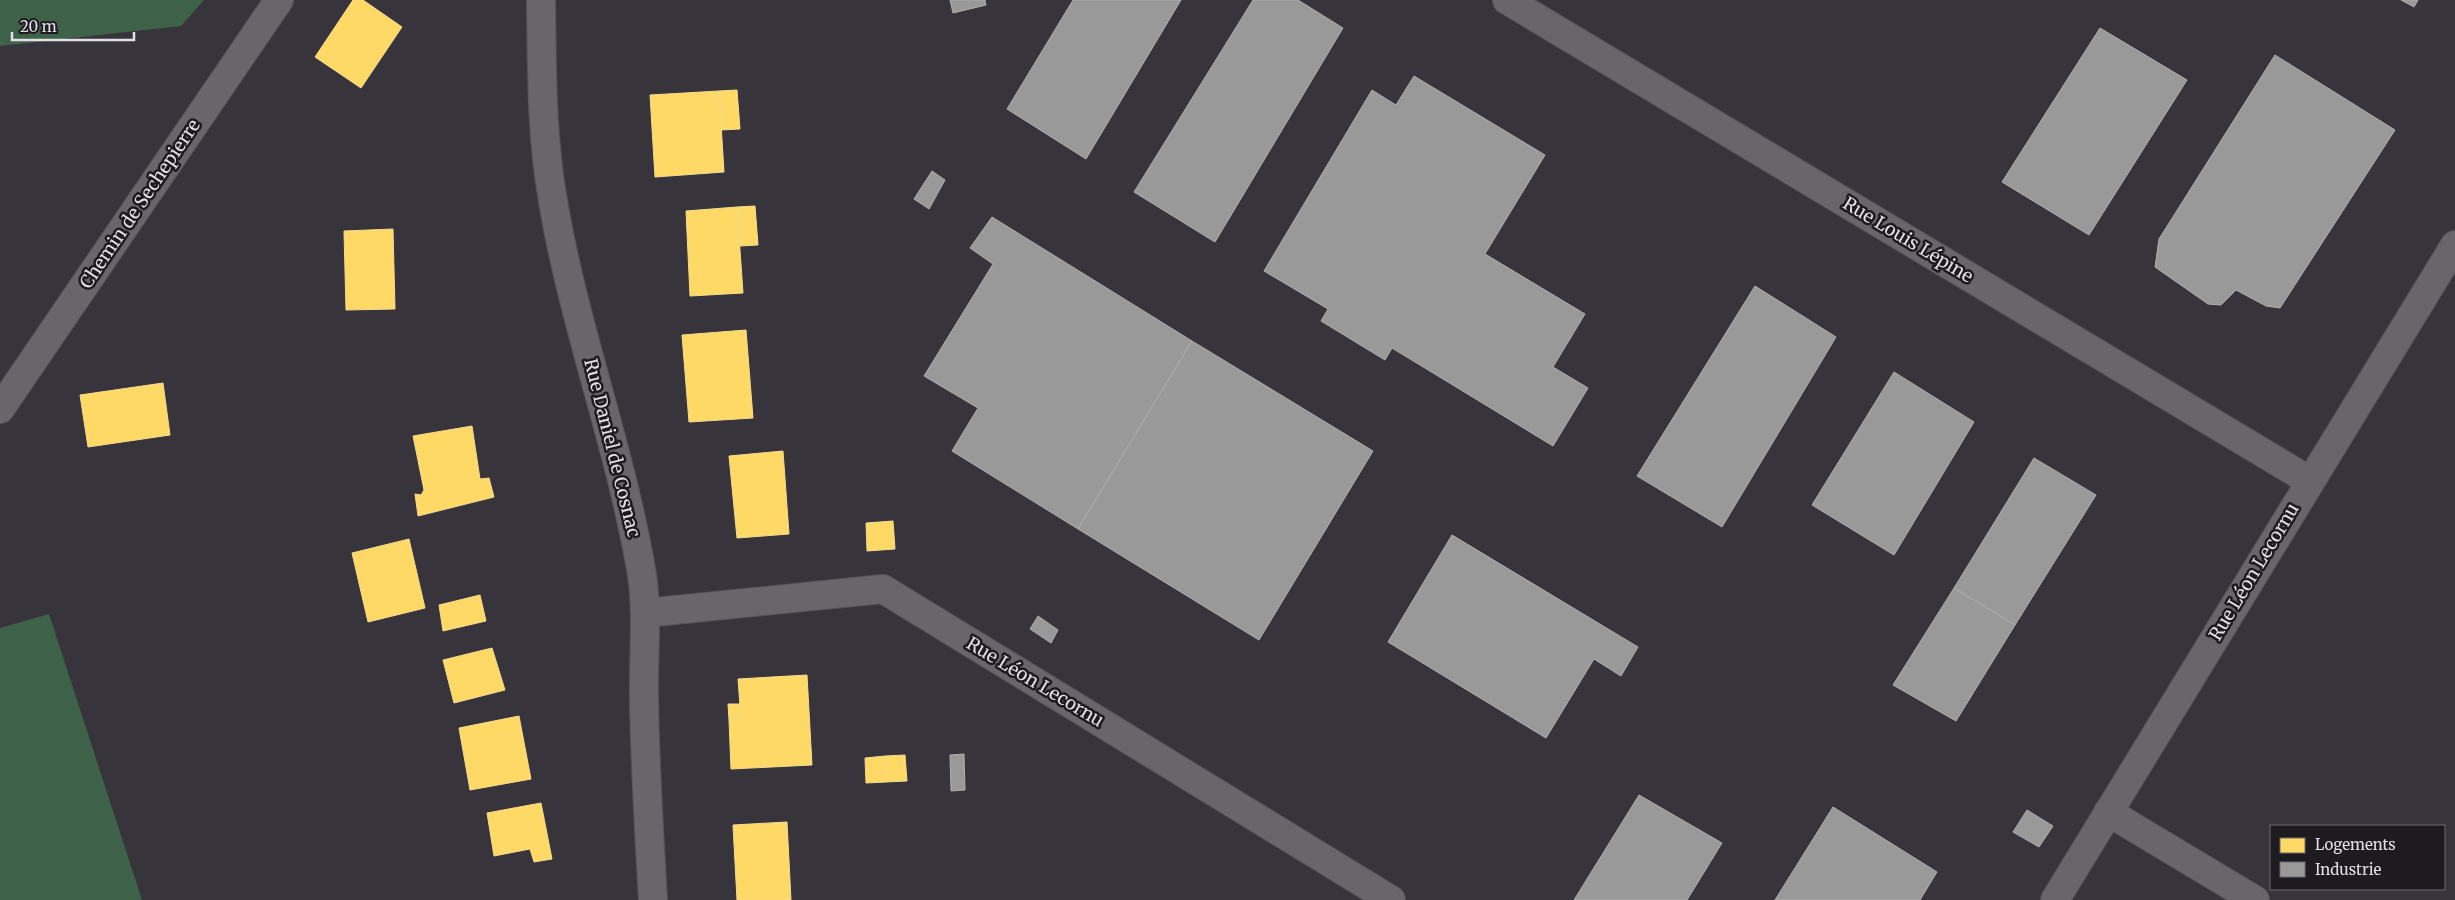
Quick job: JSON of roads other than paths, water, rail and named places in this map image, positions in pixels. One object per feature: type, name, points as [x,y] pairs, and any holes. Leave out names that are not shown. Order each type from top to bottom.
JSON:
[{"type":"street","name":"Chemin de Sechepierre","points":[[0,408],[279,0]]},
{"type":"street","name":"Rue Daniel de Cosnac","points":[[541,0],[543,138],[553,203],[583,338],[635,540],[645,612],[644,730],[653,900]]},
{"type":"street","name":"Rue Louis Lépine","points":[[1507,0],[2310,481]]},
{"type":"street","name":"Rue Léon Lecornu","points":[[2055,900],[2455,245]]},
{"type":"street","name":"Rue Léon Lecornu","points":[[645,612],[883,589],[1391,900]]},
{"type":"street","points":[[2108,812],[2255,900]]}]
